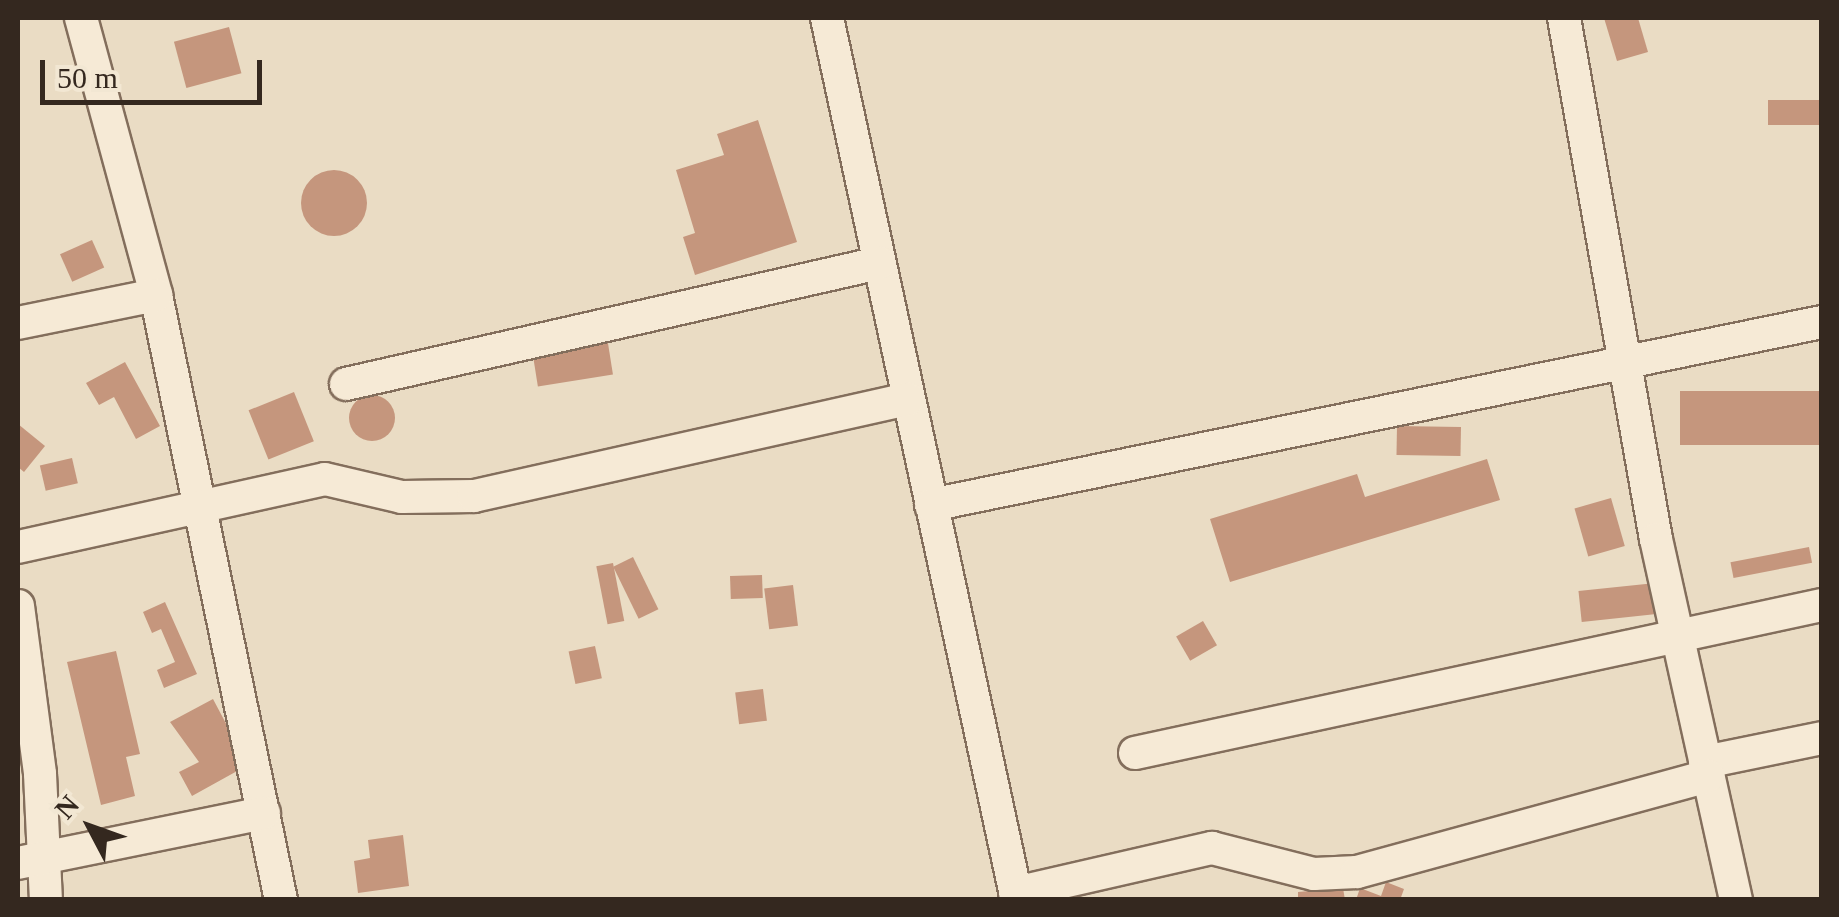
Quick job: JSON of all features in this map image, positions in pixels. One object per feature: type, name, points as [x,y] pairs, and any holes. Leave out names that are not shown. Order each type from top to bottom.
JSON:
[{"type":"street","points":[[81,18],[156,296],[282,900]]},
{"type":"street","points":[[827,18],[1016,896],[1212,848],[1314,874],[1357,872],[1822,738]]},
{"type":"street","points":[[1564,18],[1677,636],[1736,900]]},
{"type":"street","points":[[346,384],[880,262]]},
{"type":"street","points":[[18,323],[156,296]]},
{"type":"street","points":[[932,505],[1822,322]]},
{"type":"street","points":[[18,547],[325,479],[402,497],[474,496],[908,399]]},
{"type":"street","points":[[18,606],[40,774],[30,861],[46,900]]},
{"type":"street","points":[[1135,753],[1822,606]]},
{"type":"street","points":[[30,861],[264,812]]},
{"type":"building","points":[[1604,18],[1638,18],[1648,52],[1617,61]]},
{"type":"building","points":[[229,27],[241,73],[186,88],[174,42]]},
{"type":"building","points":[[1768,100],[1822,100],[1822,125],[1768,125]]},
{"type":"building","points":[[758,120],[797,242],[695,275],[683,237],[695,233],[676,170],[724,155],[717,134]]},
{"type":"building","points":[[334,170],[357,180],[367,203],[357,226],[334,236],[311,226],[301,203],[311,180]]},
{"type":"building","points":[[92,240],[104,267],[72,282],[60,254]]},
{"type":"building","points":[[607,337],[613,375],[538,386],[532,349]]},
{"type":"building","points":[[125,362],[160,426],[136,439],[114,397],[99,405],[86,383]]},
{"type":"building","points":[[1680,391],[1822,391],[1822,445],[1680,445]]},
{"type":"building","points":[[294,392],[314,441],[268,459],[249,410]]},
{"type":"building","points":[[372,395],[388,402],[395,418],[388,434],[372,441],[356,434],[349,418],[356,402]]},
{"type":"building","points":[[18,424],[45,446],[24,472],[18,467]]},
{"type":"building","points":[[1397,426],[1461,427],[1460,456],[1396,455]]},
{"type":"building","points":[[72,458],[78,483],[46,491],[40,465]]},
{"type":"building","points":[[1487,459],[1500,500],[1230,582],[1210,519],[1357,474],[1365,497]]},
{"type":"building","points":[[1611,498],[1625,546],[1588,557],[1574,508]]},
{"type":"building","points":[[1809,547],[1812,563],[1734,578],[1730,562]]},
{"type":"building","points":[[633,557],[658,609],[639,619],[613,567]]},
{"type":"building","points":[[613,563],[624,621],[608,624],[596,566]]},
{"type":"building","points":[[762,575],[763,598],[731,599],[730,576]]},
{"type":"building","points":[[1665,582],[1668,613],[1582,622],[1578,591]]},
{"type":"building","points":[[793,585],[798,626],[769,629],[764,589]]},
{"type":"building","points":[[165,602],[197,674],[164,688],[157,670],[175,662],[161,629],[152,633],[143,612]]},
{"type":"building","points":[[1203,621],[1217,645],[1190,661],[1176,636]]},
{"type":"building","points":[[595,646],[602,678],[575,684],[569,652]]},
{"type":"building","points":[[116,651],[140,754],[126,757],[135,796],[101,805],[67,662]]},
{"type":"building","points":[[763,689],[767,721],[739,724],[735,692]]},
{"type":"building","points":[[213,699],[248,765],[192,796],[179,772],[199,762],[170,722]]},
{"type":"building","points":[[403,835],[409,886],[358,893],[354,861],[370,858],[368,840]]},
{"type":"building","points":[[1386,882],[1404,889],[1400,900],[1356,900],[1360,888],[1381,896]]},
{"type":"building","points":[[1343,888],[1345,900],[1298,900],[1298,892]]}]
